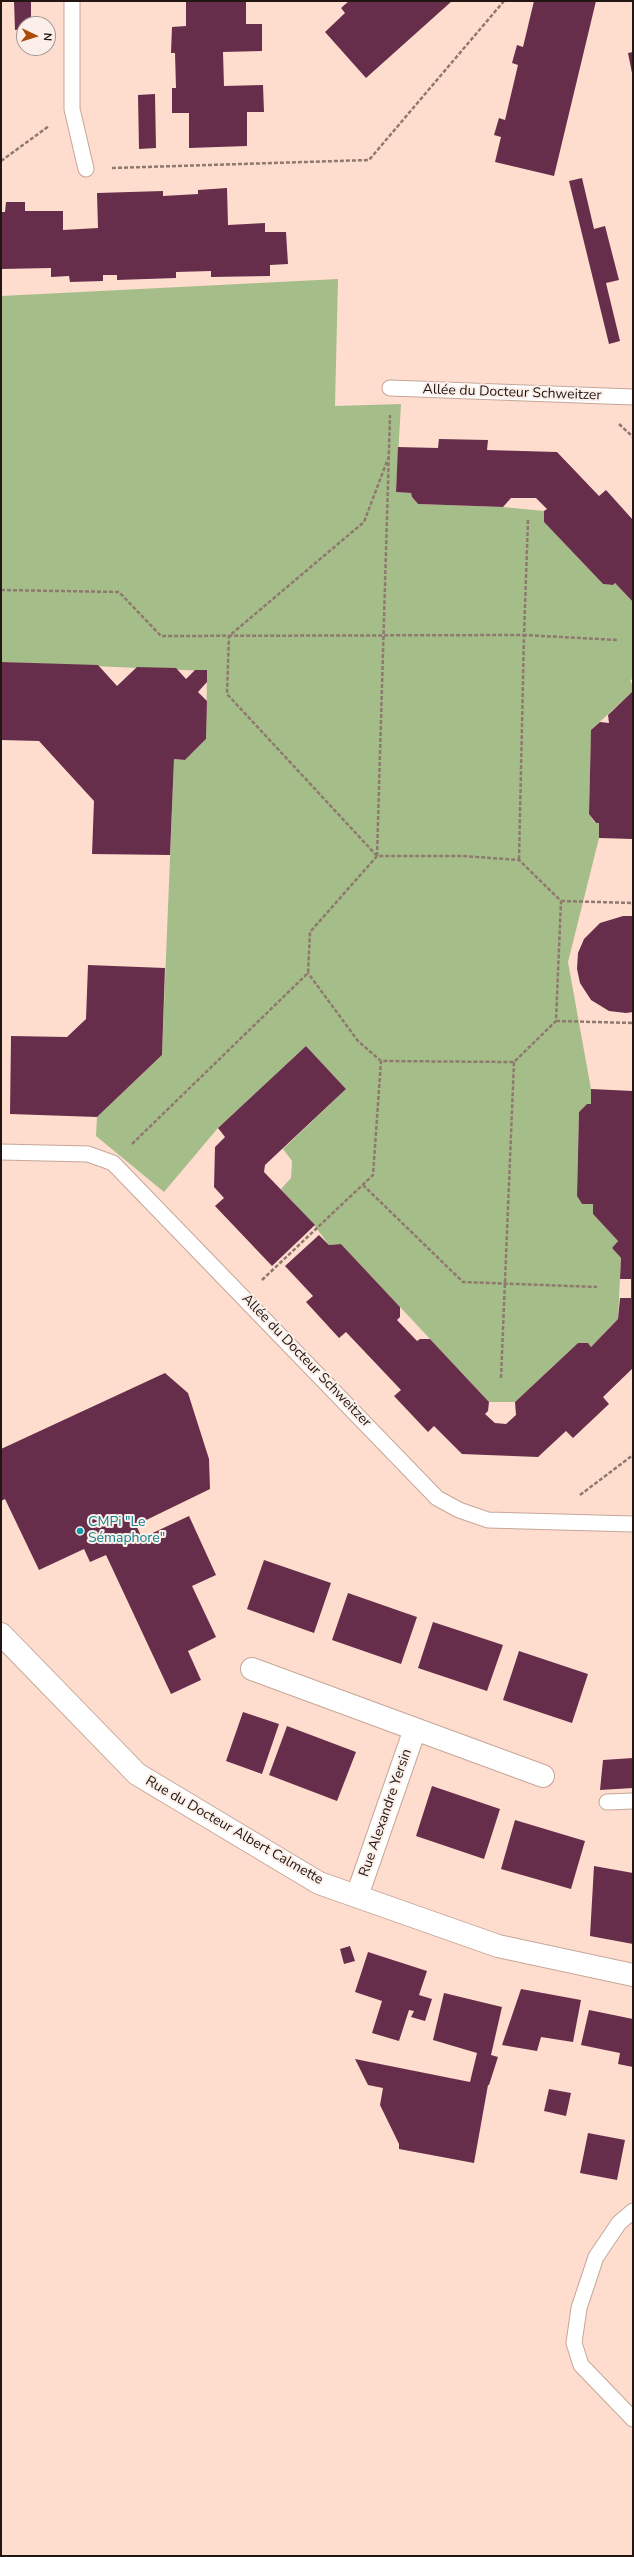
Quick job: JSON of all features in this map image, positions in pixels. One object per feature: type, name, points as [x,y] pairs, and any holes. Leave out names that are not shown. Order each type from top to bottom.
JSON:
[{"type":"street","name":"Rue du Docteur Albert Calmette","points":[[1,1634],[137,1774],[320,1883],[498,1946],[633,1975]]},
{"type":"street","points":[[252,1668],[543,1776]]},
{"type":"street","name":"Rue Alexandre Yersin","points":[[358,1896],[415,1729]]},
{"type":"lane","points":[[72,1],[72,109],[86,169]]},
{"type":"lane","name":"Allée du Docteur Schweitzer","points":[[390,388],[633,398]]},
{"type":"lane","name":"Allée du Docteur Schweitzer","points":[[1,1152],[88,1154],[113,1163],[437,1498],[459,1510],[488,1520],[633,1524]]},
{"type":"lane","points":[[607,1802],[633,1801]]},
{"type":"lane","points":[[633,2212],[619,2223],[596,2257],[579,2308],[574,2343],[581,2365],[633,2419]]},
{"type":"path","points":[[86,169],[369,160],[504,1]]},
{"type":"path","points":[[1,161],[72,109]]},
{"type":"path","points":[[390,388],[377,856],[310,932],[308,973],[358,1041],[380,1061],[514,1062]]},
{"type":"path","points":[[389,456],[364,522],[229,636],[227,694],[377,856],[462,856],[519,860],[561,901],[633,903]]},
{"type":"path","points":[[519,860],[528,520]]},
{"type":"path","points":[[1,590],[119,592],[161,636],[383,634],[524,635],[617,640]]},
{"type":"path","points":[[501,1378],[514,1062],[556,1021],[561,901]]},
{"type":"path","points":[[113,1163],[308,973]]},
{"type":"path","points":[[556,1021],[633,1023]]},
{"type":"path","points":[[244,1297],[373,1175],[380,1061]]},
{"type":"path","points":[[364,1185],[463,1282],[597,1287]]},
{"type":"path","points":[[544,1522],[633,1454]]},
{"type":"green space","points":[[338,279],[335,406],[401,404],[396,492],[411,493],[412,497],[418,504],[503,507],[544,511],[544,522],[603,584],[613,585],[615,583],[633,602],[633,678],[630,681],[633,685],[633,691],[591,730],[589,814],[595,823],[599,823],[599,838],[568,962],[591,1089],[591,1104],[587,1104],[579,1112],[577,1196],[582,1204],[593,1204],[593,1214],[618,1241],[612,1248],[621,1258],[618,1319],[591,1347],[588,1343],[578,1343],[515,1402],[489,1402],[341,1244],[329,1245],[314,1225],[281,1189],[291,1178],[292,1161],[283,1149],[346,1089],[306,1046],[218,1128],[164,1192],[96,1136],[97,1117],[162,1055],[174,759],[185,760],[206,739],[207,671],[1,662],[1,296]]},
{"type":"building","points":[[14,1],[31,1],[31,16],[16,16],[15,30]]},
{"type":"building","points":[[186,1],[246,1],[246,24],[262,24],[262,51],[223,52],[224,86],[263,85],[264,112],[247,112],[247,146],[189,148],[189,113],[172,113],[172,88],[176,88],[175,53],[171,53],[172,27],[186,26]]},
{"type":"building","points":[[349,1],[452,1],[366,78],[325,32],[345,13],[341,8]]},
{"type":"building","points":[[534,1],[596,1],[554,176],[495,162],[501,137],[494,135],[499,118],[505,120],[518,65],[512,63],[517,45],[523,47]]},
{"type":"building","points":[[633,52],[633,72],[632,73],[628,53]]},
{"type":"building","points":[[155,94],[156,148],[139,149],[138,95]]},
{"type":"building","points":[[582,178],[594,229],[605,226],[619,280],[606,283],[620,341],[609,344],[569,181]]},
{"type":"building","points":[[227,188],[228,225],[265,223],[265,232],[286,232],[288,264],[270,265],[270,276],[211,277],[211,271],[176,272],[176,278],[117,280],[117,275],[103,275],[103,281],[70,282],[69,276],[51,277],[51,268],[1,269],[1,212],[5,212],[6,202],[25,202],[25,211],[63,211],[63,230],[98,228],[97,193],[163,191],[163,196],[198,194],[198,190]]},
{"type":"building","points":[[439,439],[488,440],[487,450],[557,452],[599,496],[606,490],[633,520],[633,602],[615,583],[613,585],[603,584],[544,522],[544,511],[547,509],[536,498],[511,498],[503,507],[418,504],[412,497],[411,493],[396,492],[398,447],[438,448]]},
{"type":"building","points":[[1,662],[98,665],[117,686],[137,667],[176,668],[186,679],[195,670],[207,670],[207,682],[198,692],[207,701],[206,739],[185,760],[174,759],[170,855],[92,854],[94,801],[39,741],[1,740]]},
{"type":"building","points":[[633,691],[633,839],[599,838],[599,823],[596,823],[589,814],[591,730],[600,722],[609,723],[608,715]]},
{"type":"building","points":[[623,916],[633,916],[633,1012],[626,1013],[609,1011],[591,1000],[580,983],[577,969],[578,953],[584,939],[600,923]]},
{"type":"building","points":[[88,965],[165,968],[162,1055],[97,1117],[10,1114],[11,1036],[67,1037],[86,1019]]},
{"type":"building","points":[[306,1046],[346,1089],[265,1165],[264,1172],[315,1225],[272,1266],[215,1206],[224,1198],[214,1187],[215,1147],[225,1137],[218,1128]]},
{"type":"building","points":[[591,1089],[633,1091],[633,1368],[603,1397],[609,1404],[573,1438],[566,1431],[538,1457],[462,1454],[434,1426],[428,1432],[394,1396],[401,1390],[346,1332],[339,1338],[306,1302],[313,1296],[285,1266],[319,1235],[329,1245],[341,1244],[400,1307],[400,1317],[397,1320],[417,1341],[420,1339],[430,1339],[489,1402],[488,1411],[485,1414],[495,1423],[506,1424],[516,1415],[515,1402],[578,1343],[588,1343],[591,1347],[618,1319],[620,1298],[631,1298],[631,1279],[620,1279],[621,1258],[612,1248],[618,1241],[593,1214],[593,1204],[582,1204],[577,1196],[579,1112],[587,1104],[591,1104]]},
{"type":"building","name":"CMPi \"Le Sémaphore\"","points":[[165,1373],[188,1393],[209,1459],[210,1489],[136,1525],[142,1538],[189,1516],[216,1575],[192,1586],[216,1637],[188,1651],[201,1680],[171,1694],[106,1555],[90,1562],[84,1549],[39,1570],[5,1499],[1,1501],[1,1449]]},
{"type":"building","points":[[264,1560],[331,1583],[314,1633],[247,1609]]},
{"type":"building","points":[[348,1593],[417,1617],[401,1664],[332,1640]]},
{"type":"building","points":[[433,1622],[503,1645],[487,1691],[418,1668]]},
{"type":"building","points":[[519,1651],[588,1674],[572,1723],[503,1700]]},
{"type":"building","points":[[243,1712],[279,1724],[262,1774],[226,1761]]},
{"type":"building","points":[[287,1726],[356,1752],[337,1801],[269,1775]]},
{"type":"building","points":[[633,1758],[633,1788],[600,1790],[603,1760]]},
{"type":"building","points":[[432,1786],[500,1809],[484,1859],[416,1836]]},
{"type":"building","points":[[515,1820],[585,1841],[571,1889],[501,1869]]},
{"type":"building","points":[[594,1866],[633,1873],[633,1944],[590,1936]]},
{"type":"building","points":[[350,1946],[355,1961],[344,1964],[340,1949]]},
{"type":"building","points":[[368,1952],[427,1971],[419,1995],[432,1999],[425,2021],[411,2017],[414,2011],[409,2010],[399,2041],[372,2033],[382,2001],[355,1992]]},
{"type":"building","points":[[521,1989],[581,2000],[573,2042],[541,2037],[537,2051],[502,2045]]},
{"type":"building","points":[[444,1993],[502,2007],[491,2055],[498,2057],[488,2085],[474,2163],[399,2149],[399,2144],[380,2105],[383,2088],[368,2085],[355,2059],[470,2082],[477,2053],[433,2040]]},
{"type":"building","points":[[589,2010],[633,2019],[633,2067],[618,2064],[620,2053],[581,2045]]},
{"type":"building","points":[[549,2089],[571,2093],[566,2116],[544,2111]]},
{"type":"building","points":[[588,2133],[625,2140],[617,2180],[580,2173]]},
{"type":"place","name":"CMPi \"Le Sémaphore\"","points":[[80,1531]]}]
